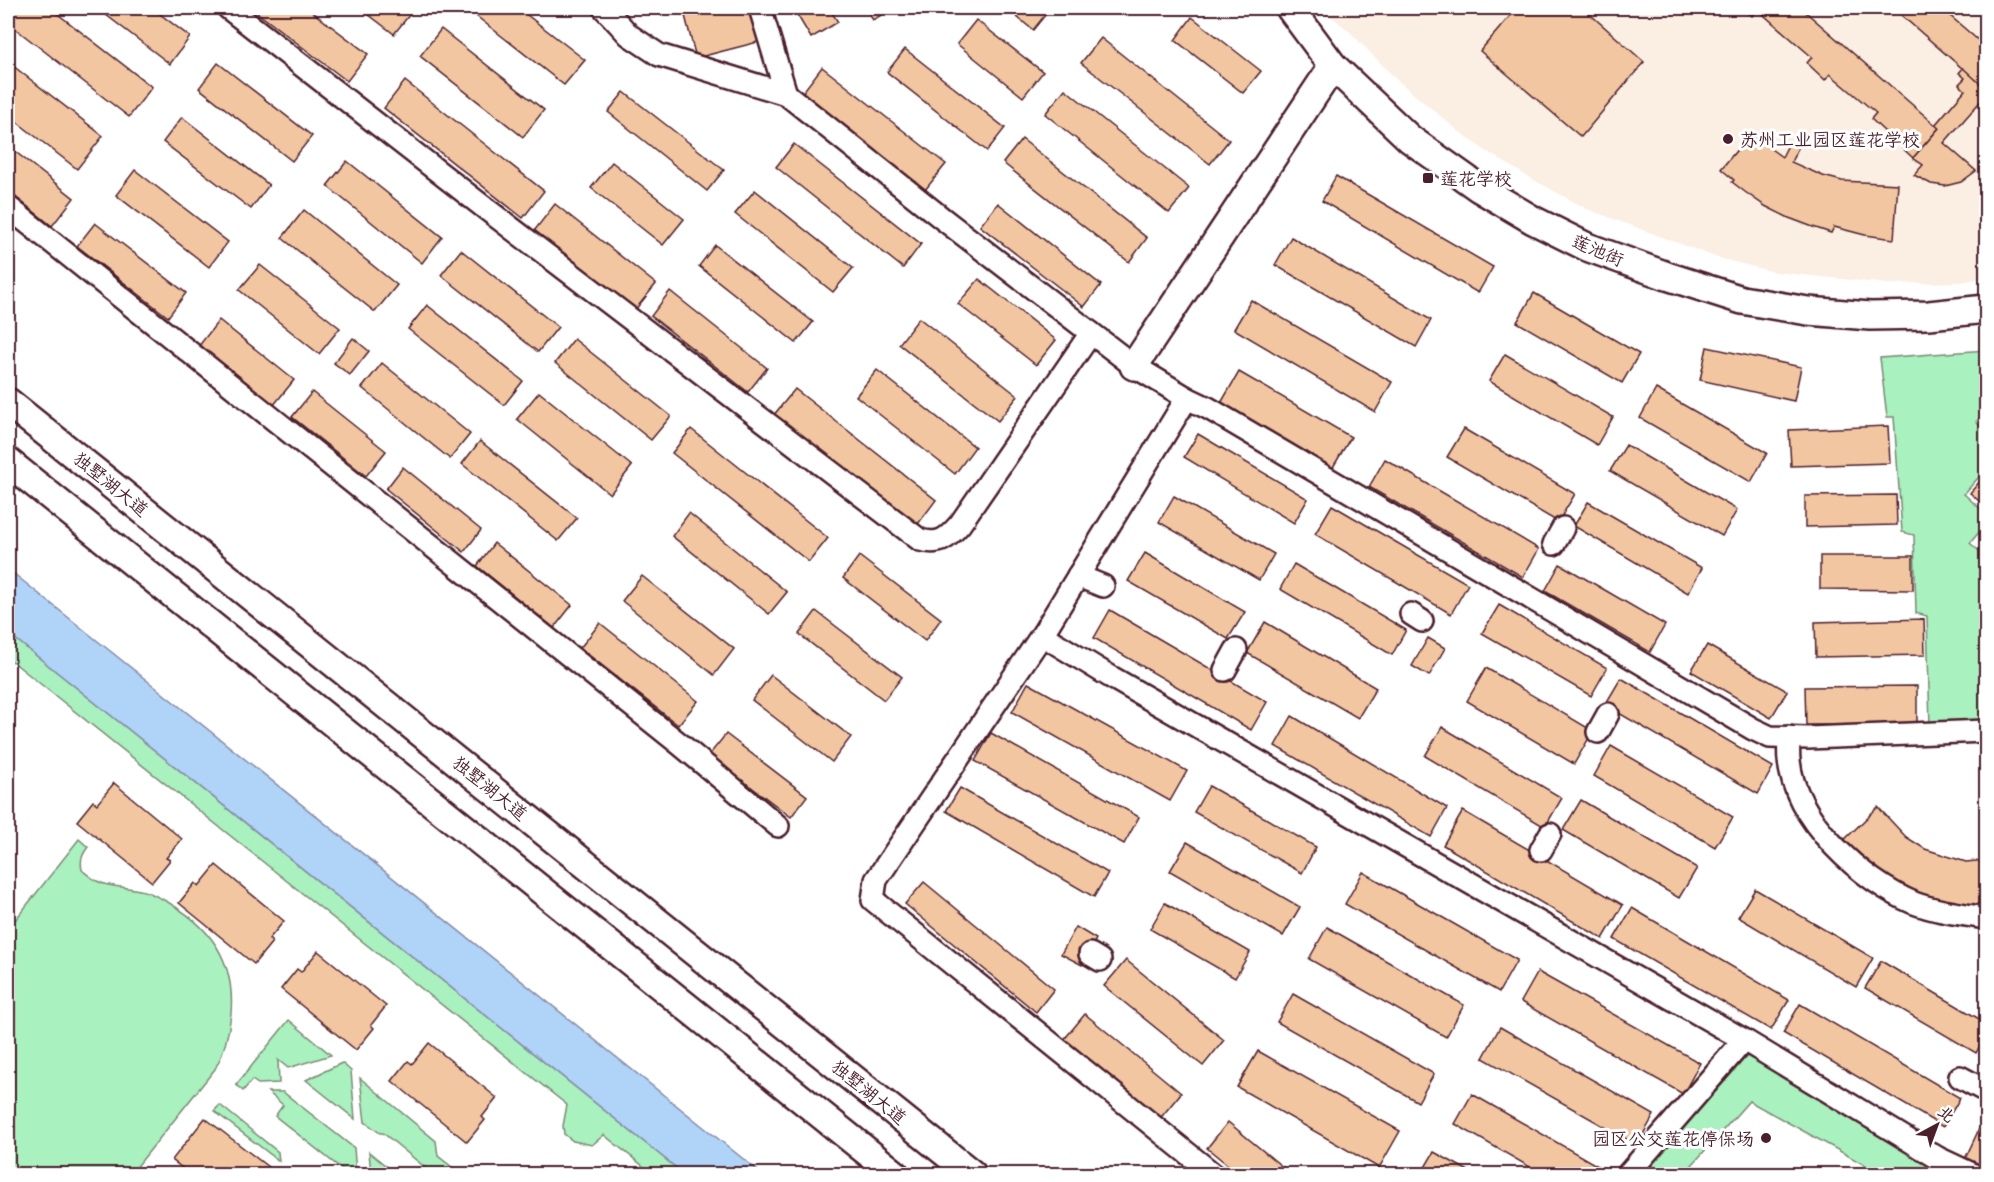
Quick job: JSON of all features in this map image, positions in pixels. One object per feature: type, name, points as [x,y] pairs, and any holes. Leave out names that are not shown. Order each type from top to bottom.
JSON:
[{"type":"main road","name":"莲池街","points":[[1290,8],[1333,66],[1410,139],[1479,188],[1533,220],[1587,247],[1742,300],[1808,311],[1870,316],[1929,315],[1986,309]]},
{"type":"main road","points":[[1134,366],[1333,66]]},
{"type":"main road","name":"独墅湖大道","points":[[8,402],[972,1174]]},
{"type":"main road","points":[[8,462],[895,1174]]},
{"type":"street","points":[[228,8],[485,208],[920,540],[932,543],[946,538],[960,524],[1091,333]]},
{"type":"street","points":[[604,8],[629,35],[660,55],[786,94],[943,219],[1134,366],[1753,729],[1770,737],[1808,738],[1986,731]]},
{"type":"street","points":[[760,8],[786,94]]},
{"type":"street","points":[[8,207],[681,745],[778,826]]},
{"type":"street","points":[[1186,398],[1042,635],[876,880],[873,900],[1213,1174]]},
{"type":"street","points":[[1078,576],[1103,586]]},
{"type":"street","points":[[1042,635],[1111,677],[1744,1040],[1938,1158],[1972,1174]]},
{"type":"street","points":[[1225,670],[1236,650]]},
{"type":"street","points":[[1789,736],[1789,761],[1796,787],[1805,807],[1822,831],[1847,859],[1881,886],[1915,903],[1986,918]]},
{"type":"street","points":[[1628,1174],[1744,1040]]},
{"type":"street","points":[[1960,1077],[1986,1091]]},
{"type":"shaded area","name":"苏州工业园区莲花学校","points":[[1321,8],[1982,8],[1986,12],[1986,277],[1962,282],[1888,284],[1774,272],[1718,258],[1587,209],[1525,175],[1456,129],[1397,80],[1349,31]]},
{"type":"green space","points":[[1986,350],[1986,410],[1976,422],[1986,431],[1986,469],[1964,494],[1986,514],[1986,524],[1970,543],[1986,557],[1986,595],[1981,601],[1986,606],[1986,725],[1930,727],[1927,616],[1916,613],[1914,535],[1902,532],[1894,417],[1887,417],[1880,358]]},
{"type":"green space","points":[[8,633],[684,1174],[653,1174],[604,1135],[592,1145],[573,1141],[564,1134],[563,1126],[567,1105],[8,658]]},
{"type":"green space","points":[[79,839],[88,847],[82,858],[82,870],[91,877],[103,884],[150,893],[185,913],[212,940],[228,972],[231,1013],[228,1035],[215,1069],[131,1174],[8,1174],[8,929]]},
{"type":"green space","points":[[289,1020],[331,1055],[288,1068],[278,1060],[279,1083],[258,1084],[252,1080],[243,1091],[236,1085]]},
{"type":"green space","points":[[1747,1056],[1954,1174],[1881,1174],[1749,1101],[1684,1174],[1643,1174]]},
{"type":"green space","points":[[342,1063],[351,1071],[355,1119],[306,1080]]},
{"type":"green space","points":[[360,1078],[436,1141],[438,1156],[461,1174],[433,1174],[383,1133],[365,1122]]},
{"type":"green space","points":[[268,1092],[283,1092],[354,1148],[356,1174],[348,1174],[275,1116],[283,1105]]},
{"type":"green space","points":[[220,1105],[278,1152],[279,1161],[214,1111]]},
{"type":"green space","points":[[369,1152],[396,1174],[371,1174]]},
{"type":"water","points":[[8,569],[762,1174],[684,1174],[8,633]]},
{"type":"building","points":[[8,8],[50,8],[152,87],[129,117],[8,23]]},
{"type":"building","points":[[97,8],[152,8],[190,37],[170,64]]},
{"type":"building","points":[[251,8],[307,8],[368,54],[347,81]]},
{"type":"building","points":[[360,8],[413,8],[414,9],[394,34]]},
{"type":"building","points":[[475,8],[518,8],[585,60],[564,85],[471,12]]},
{"type":"building","points":[[683,8],[752,8],[762,41],[696,58]]},
{"type":"building","points":[[793,8],[829,8],[838,22],[811,38]]},
{"type":"building","points":[[865,8],[893,8],[873,20]]},
{"type":"building","points":[[1006,8],[1037,8],[1046,14],[1033,30]]},
{"type":"building","points":[[1517,8],[1583,8],[1644,62],[1581,137],[1480,51]]},
{"type":"building","points":[[1742,8],[1801,8],[1939,128],[1913,158],[1871,119],[1876,113],[1830,74],[1825,80],[1807,63],[1812,57],[1758,10],[1752,16]]},
{"type":"building","points":[[1893,8],[1941,8],[1986,47],[1986,89]]},
{"type":"building","points":[[1192,17],[1261,71],[1243,93],[1175,40]]},
{"type":"building","points":[[976,20],[1043,72],[1023,97],[957,44]]},
{"type":"building","points":[[441,29],[544,110],[523,137],[420,56]]},
{"type":"building","points":[[1101,38],[1229,140],[1210,164],[1081,63]]},
{"type":"building","points":[[905,49],[1005,128],[987,151],[887,72]]},
{"type":"building","points":[[8,62],[103,136],[77,169],[8,115]]},
{"type":"building","points":[[218,63],[312,136],[292,161],[199,88]]},
{"type":"building","points":[[822,67],[946,164],[925,190],[802,93]]},
{"type":"building","points":[[1963,68],[1986,89],[1986,95],[1944,143],[1976,171],[1961,182],[1945,186],[1931,184],[1914,175],[1923,165],[1913,158],[1939,128],[1935,125],[1965,90],[1959,84],[1965,78],[1959,73]]},
{"type":"building","points":[[405,81],[544,191],[523,218],[384,108]]},
{"type":"building","points":[[1065,89],[1189,188],[1169,213],[1045,114]]},
{"type":"building","points":[[624,92],[724,170],[707,191],[608,112]]},
{"type":"building","points":[[182,117],[269,185],[251,209],[163,142]]},
{"type":"building","points":[[1750,134],[1782,157],[1789,143],[1798,148],[1791,162],[1823,176],[1842,181],[1898,184],[1894,239],[1834,227],[1831,233],[1789,218],[1765,206],[1745,192],[1721,169]]},
{"type":"building","points":[[1022,139],[1147,238],[1129,262],[1003,163]]},
{"type":"building","points":[[794,144],[921,244],[903,268],[776,167]]},
{"type":"building","points":[[8,146],[74,198],[52,226],[8,191]]},
{"type":"building","points":[[347,161],[442,237],[422,263],[327,186]]},
{"type":"building","points":[[612,162],[684,219],[663,245],[591,188]]},
{"type":"building","points":[[135,170],[228,242],[209,267],[116,195]]},
{"type":"building","points":[[1336,176],[1493,267],[1478,293],[1322,201]]},
{"type":"building","points":[[755,190],[853,268],[833,292],[735,214]]},
{"type":"building","points":[[998,203],[1101,285],[1084,307],[980,226]]},
{"type":"building","points":[[555,204],[656,284],[635,310],[534,231]]},
{"type":"building","points":[[304,210],[397,285],[375,312],[282,238]]},
{"type":"building","points":[[95,223],[186,293],[168,317],[77,246]]},
{"type":"building","points":[[1291,237],[1431,320],[1416,347],[1275,265]]},
{"type":"building","points":[[715,245],[813,322],[796,343],[699,266]]},
{"type":"building","points":[[461,250],[558,327],[538,352],[441,275]]},
{"type":"building","points":[[260,265],[340,328],[319,354],[239,290]]},
{"type":"building","points":[[979,279],[1056,340],[1036,365],[958,304]]},
{"type":"building","points":[[670,291],[767,368],[748,392],[651,316]]},
{"type":"building","points":[[1534,293],[1639,354],[1622,383],[1517,322]]},
{"type":"building","points":[[1251,300],[1392,382],[1375,412],[1234,329]]},
{"type":"building","points":[[427,305],[523,381],[504,405],[408,329]]},
{"type":"building","points":[[919,318],[1018,396],[998,421],[899,344]]},
{"type":"building","points":[[219,320],[294,380],[273,406],[198,347]]},
{"type":"building","points":[[353,338],[369,351],[350,375],[334,363]]},
{"type":"building","points":[[574,339],[671,416],[651,440],[555,363]]},
{"type":"building","points":[[1707,347],[1801,367],[1794,401],[1700,380]]},
{"type":"building","points":[[1505,354],[1613,417],[1597,445],[1489,381]]},
{"type":"building","points":[[382,363],[470,434],[450,459],[362,388]]},
{"type":"building","points":[[877,370],[975,447],[955,474],[856,396]]},
{"type":"building","points":[[1239,372],[1351,437],[1332,469],[1221,403]]},
{"type":"building","points":[[795,389],[936,500],[915,528],[773,416]]},
{"type":"building","points":[[1656,389],[1767,453],[1751,482],[1640,418]]},
{"type":"building","points":[[312,392],[386,451],[366,476],[292,417]]},
{"type":"building","points":[[539,392],[632,466],[610,494],[517,419]]},
{"type":"building","points":[[1888,426],[1890,463],[1791,466],[1789,430]]},
{"type":"building","points":[[691,429],[828,538],[809,562],[672,453]]},
{"type":"building","points":[[1464,429],[1575,494],[1558,522],[1447,457]]},
{"type":"building","points":[[1198,434],[1308,499],[1294,523],[1184,457]]},
{"type":"building","points":[[480,441],[577,518],[558,541],[462,464]]},
{"type":"building","points":[[1626,445],[1737,510],[1722,536],[1610,471]]},
{"type":"building","points":[[1385,459],[1539,549],[1523,577],[1369,487]]},
{"type":"building","points":[[403,467],[481,530],[464,552],[386,489]]},
{"type":"building","points":[[1986,474],[1986,507],[1970,493]]},
{"type":"building","points":[[1896,495],[1897,525],[1805,527],[1805,496]]},
{"type":"building","points":[[1174,496],[1274,554],[1259,580],[1159,522]]},
{"type":"building","points":[[1588,502],[1702,568],[1688,593],[1574,526]]},
{"type":"building","points":[[1332,505],[1468,584],[1451,614],[1315,534]]},
{"type":"building","points":[[689,513],[787,592],[769,614],[672,536]]},
{"type":"building","points":[[494,543],[572,605],[554,628],[477,566]]},
{"type":"building","points":[[1145,553],[1245,612],[1228,639],[1128,581]]},
{"type":"building","points":[[859,556],[941,619],[925,641],[843,578]]},
{"type":"building","points":[[1820,556],[1913,556],[1913,590],[1820,589]]},
{"type":"building","points":[[1294,564],[1406,630],[1392,655],[1280,589]]},
{"type":"building","points":[[1560,564],[1665,625],[1650,652],[1545,591]]},
{"type":"building","points":[[642,576],[734,649],[714,675],[622,601]]},
{"type":"building","points":[[1499,605],[1607,668],[1591,696],[1482,633]]},
{"type":"building","points":[[1110,610],[1267,702],[1251,730],[1094,638]]},
{"type":"building","points":[[816,611],[902,677],[884,700],[799,634]]},
{"type":"building","points":[[1924,619],[1925,655],[1816,657],[1815,622]]},
{"type":"building","points":[[1265,622],[1376,688],[1358,718],[1247,653]]},
{"type":"building","points":[[600,623],[698,701],[678,725],[580,648]]},
{"type":"building","points":[[1428,638],[1445,648],[1429,676],[1412,666]]},
{"type":"building","points":[[1707,645],[1787,691],[1771,718],[1691,671]]},
{"type":"building","points":[[1486,668],[1593,731],[1574,764],[1467,701]]},
{"type":"building","points":[[771,675],[851,737],[832,762],[752,700]]},
{"type":"building","points":[[1621,678],[1773,767],[1758,794],[1605,705]]},
{"type":"building","points":[[1028,683],[1187,771],[1170,801],[1012,712]]},
{"type":"building","points":[[1917,686],[1917,725],[1806,725],[1805,687]]},
{"type":"building","points":[[1292,716],[1447,808],[1431,837],[1275,746]]},
{"type":"building","points":[[1442,727],[1562,798],[1545,827],[1425,756]]},
{"type":"building","points":[[991,733],[1139,817],[1124,844],[975,761]]},
{"type":"building","points":[[726,734],[807,796],[791,817],[709,755]]},
{"type":"building","points":[[1611,746],[1733,817],[1715,847],[1594,776]]},
{"type":"building","points":[[114,783],[182,839],[166,858],[170,860],[152,882],[77,821],[93,801],[97,804]]},
{"type":"building","points":[[1209,786],[1316,847],[1302,873],[1194,812]]},
{"type":"building","points":[[960,788],[1108,873],[1094,897],[946,811]]},
{"type":"building","points":[[1581,800],[1697,868],[1679,898],[1563,830]]},
{"type":"building","points":[[1878,807],[1906,837],[1925,849],[1966,862],[1986,860],[1986,913],[1900,890],[1840,844]]},
{"type":"building","points":[[1463,811],[1623,905],[1603,939],[1443,845]]},
{"type":"building","points":[[1187,842],[1300,907],[1283,936],[1170,871]]},
{"type":"building","points":[[216,865],[284,921],[269,939],[272,942],[254,964],[179,903],[195,883],[199,886]]},
{"type":"building","points":[[1363,872],[1517,960],[1499,992],[1345,904]]},
{"type":"building","points":[[924,882],[1054,989],[1036,1012],[905,904]]},
{"type":"building","points":[[1755,889],[1873,958],[1856,987],[1738,917]]},
{"type":"building","points":[[1165,903],[1250,952],[1235,978],[1150,929]]},
{"type":"building","points":[[1632,908],[1789,1000],[1771,1030],[1614,939]]},
{"type":"building","points":[[1076,927],[1096,939],[1082,965],[1061,954]]},
{"type":"building","points":[[1327,927],[1464,1005],[1446,1037],[1309,959]]},
{"type":"building","points":[[318,951],[386,1006],[371,1025],[374,1028],[356,1050],[281,989],[297,969],[301,972]]},
{"type":"building","points":[[1126,960],[1224,1040],[1203,1066],[1104,986]]},
{"type":"building","points":[[1881,961],[1986,1023],[1986,1034],[1976,1053],[1865,988]]},
{"type":"building","points":[[1538,972],[1700,1063],[1683,1094],[1521,1002]]},
{"type":"building","points":[[1293,994],[1434,1074],[1418,1102],[1277,1022]]},
{"type":"building","points":[[1800,1004],[1960,1098],[1943,1127],[1783,1033]]},
{"type":"building","points":[[1085,1014],[1181,1093],[1158,1121],[1062,1042]]},
{"type":"building","points":[[1500,1027],[1654,1115],[1637,1145],[1483,1058]]},
{"type":"building","points":[[429,1043],[497,1098],[482,1117],[485,1120],[467,1142],[392,1081],[408,1061],[412,1064]]},
{"type":"building","points":[[1258,1051],[1400,1131],[1379,1168],[1237,1087]]},
{"type":"building","points":[[1472,1094],[1605,1170],[1603,1174],[1542,1174],[1455,1124]]},
{"type":"building","points":[[205,1118],[277,1174],[190,1174],[172,1160]]},
{"type":"building","points":[[1228,1122],[1291,1174],[1239,1174],[1207,1148]]},
{"type":"building","points":[[1980,1127],[1986,1130],[1986,1169],[1965,1159]]},
{"type":"building","points":[[1434,1152],[1474,1174],[1421,1174]]},
{"type":"place","name":"苏州工业园区莲花学校","points":[[1728,139]]},
{"type":"place","name":"莲花学校","points":[[1428,178]]},
{"type":"place","name":"园区公交莲花停保场","points":[[1766,1138]]}]
